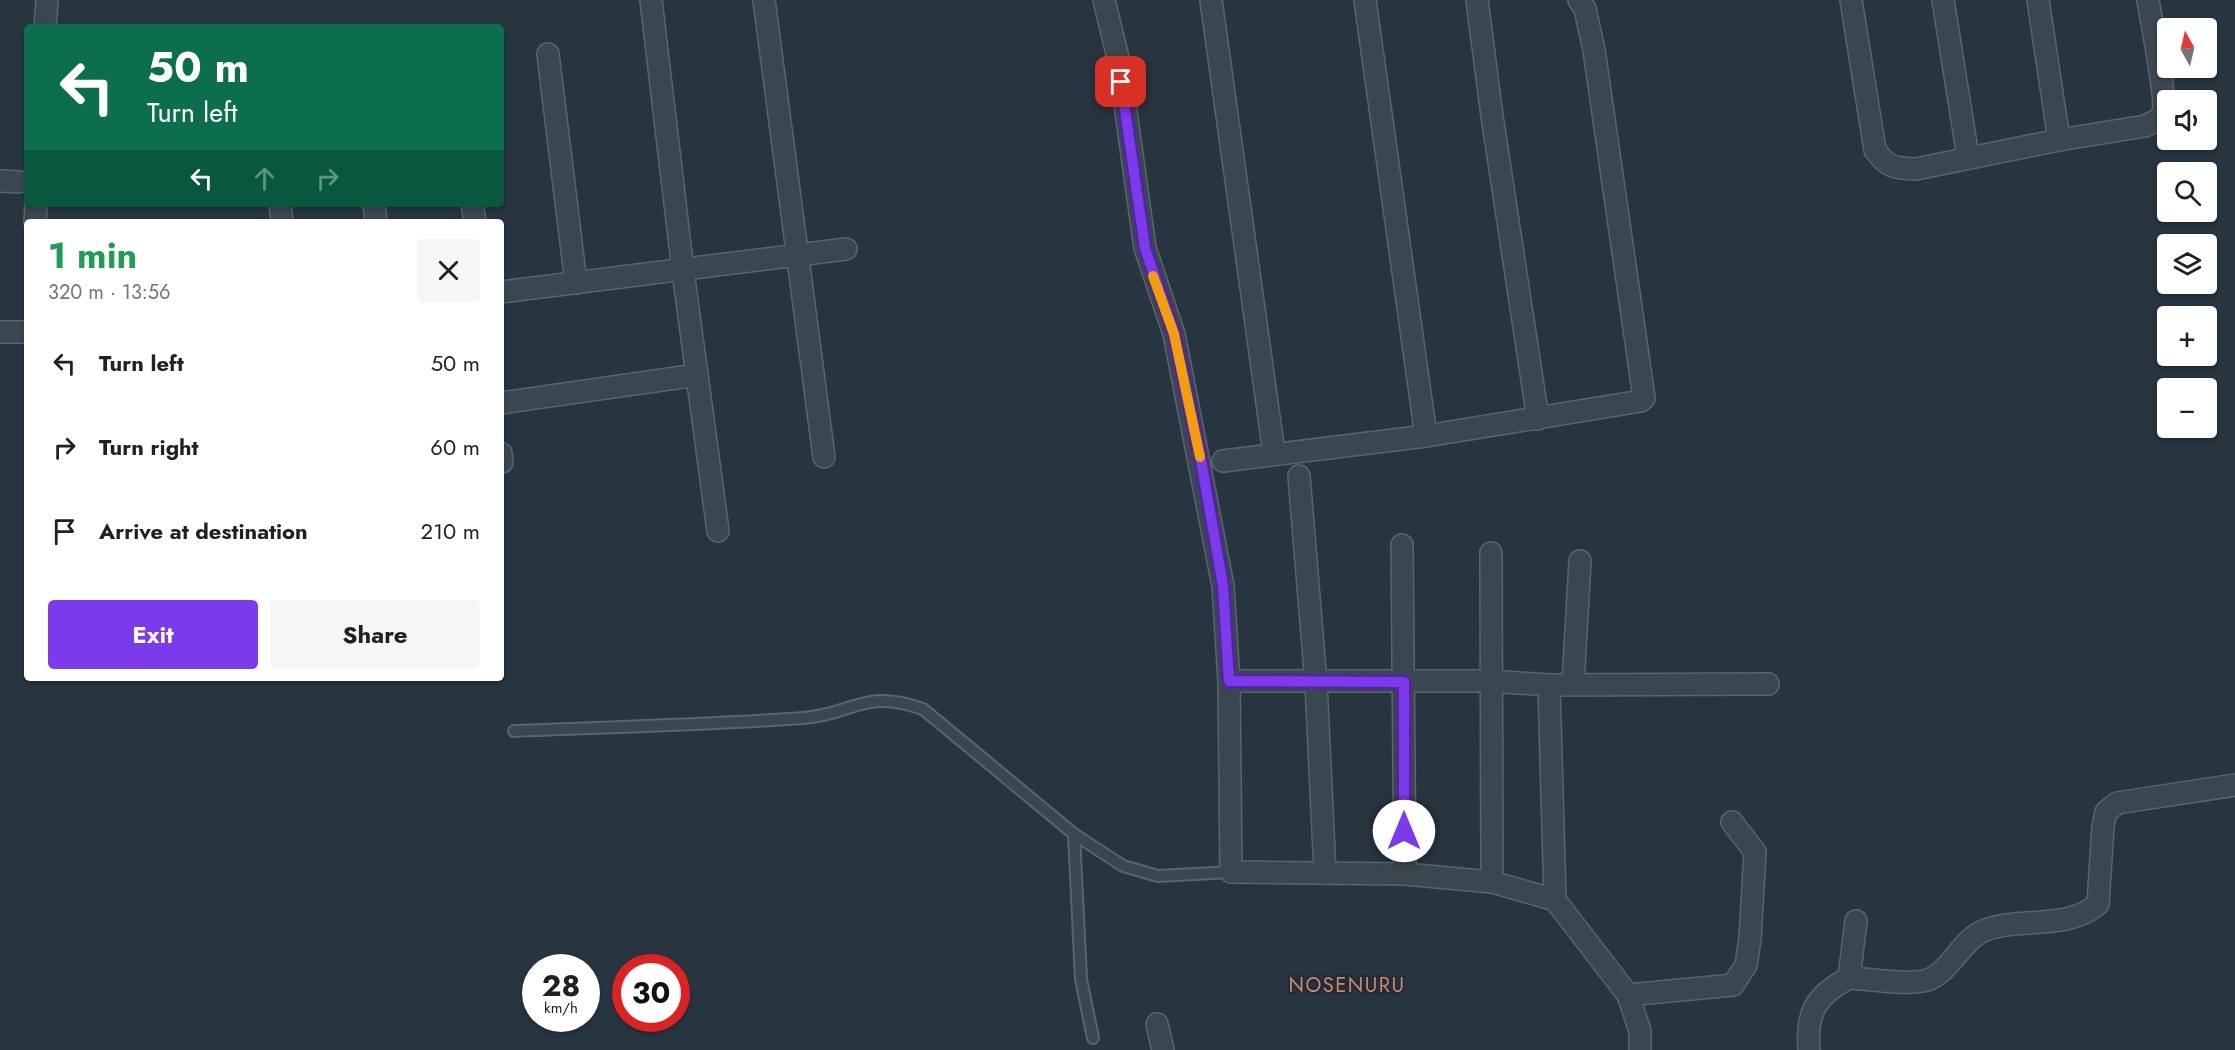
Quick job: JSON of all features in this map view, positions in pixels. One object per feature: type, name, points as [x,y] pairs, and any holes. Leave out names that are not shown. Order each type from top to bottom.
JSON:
[{"type":"street","points":[[45,24],[47,0]]},
{"type":"street","points":[[651,0],[683,271],[718,531]]},
{"type":"street","points":[[764,0],[824,457]]},
{"type":"street","points":[[1104,0],[1119,62],[1145,248],[1174,334],[1202,466],[1223,586],[1229,681],[1231,872],[1404,874],[1492,882],[1555,900]]},
{"type":"street","points":[[1210,0],[1274,453]]},
{"type":"street","points":[[1365,0],[1426,436]]},
{"type":"street","points":[[1477,0],[1538,418]]},
{"type":"street","points":[[1223,461],[1426,436],[1641,402],[1644,398],[1594,50],[1585,9],[1579,0]]},
{"type":"street","points":[[1851,0],[1875,150],[1885,163],[1899,168],[1916,168],[2145,126],[2158,120],[2163,112],[2148,0]]},
{"type":"street","points":[[1943,0],[1968,157]]},
{"type":"street","points":[[2038,0],[2059,140]]},
{"type":"street","points":[[548,54],[576,283]]},
{"type":"street","points":[[504,292],[846,249]]},
{"type":"street","points":[[0,332],[24,332]]},
{"type":"street","points":[[504,403],[697,375]]},
{"type":"street","points":[[1299,476],[1316,683],[1325,873]]},
{"type":"street","points":[[1402,545],[1404,874]]},
{"type":"street","points":[[1491,554],[1492,882]]},
{"type":"street","points":[[1573,684],[1580,561]]},
{"type":"street","points":[[1229,681],[1316,683],[1491,681],[1549,686],[1768,684]]},
{"type":"street","points":[[1549,686],[1555,900],[1628,995],[1640,1032],[1640,1050]]},
{"type":"street","points":[[1809,1050],[1812,1009],[1830,988],[1849,978],[1922,982],[1934,978],[1980,932],[2002,925],[2043,922],[2086,914],[2098,904],[2103,826],[2106,812],[2117,803],[2235,785]]},
{"type":"street","points":[[1628,995],[1733,985],[1746,965],[1755,852],[1732,822]]},
{"type":"street","points":[[1849,978],[1856,921]]},
{"type":"street","points":[[1157,1024],[1163,1050]]},
{"type":"lane","points":[[514,731],[806,718],[871,700],[900,701],[923,710],[1074,834],[1123,866],[1158,876],[1231,872]]},
{"type":"lane","points":[[1074,834],[1082,979],[1093,1038]]},
{"type":"slow traffic","points":[[1153,276],[1174,334],[1200,457]]},
{"type":"district","name":"NOSENURU","points":[[1347,985]]},
{"type":"route","points":[[1121,82],[1145,248],[1174,334],[1202,466],[1223,586],[1229,681],[1404,682],[1404,831]]}]
